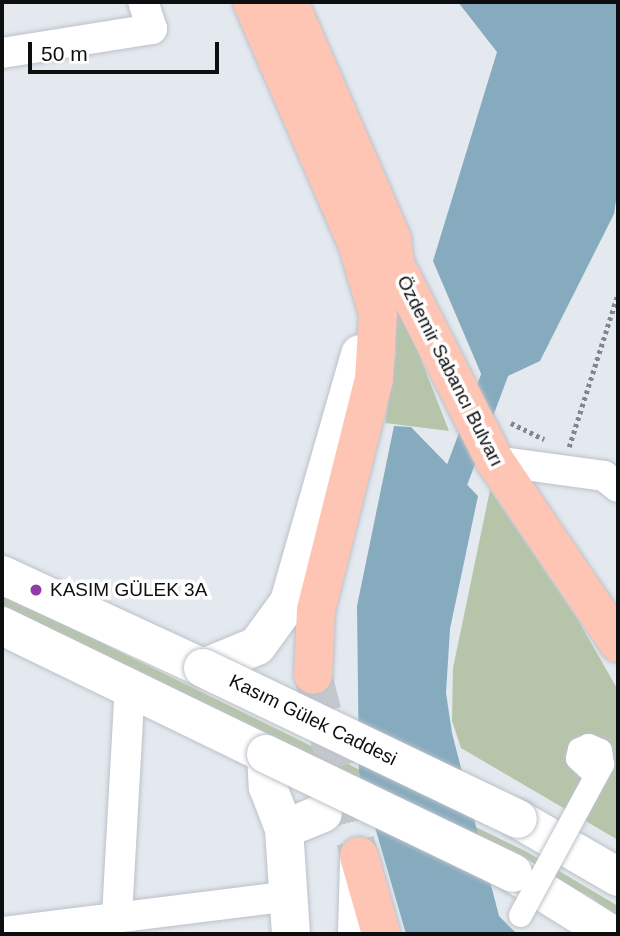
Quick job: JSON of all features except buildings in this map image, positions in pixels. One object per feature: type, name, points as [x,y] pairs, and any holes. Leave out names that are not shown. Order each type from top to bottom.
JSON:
[{"type":"main road","name":"Özdemir Sabancı Bulvarı","points":[[252,2],[377,259],[495,461],[618,643]]},
{"type":"main road","name":"Özdemir Sabancı Bulvarı","points":[[289,2],[392,239],[377,259],[378,314],[374,379],[316,610],[313,675]]},
{"type":"main road","points":[[204,668],[257,646],[289,602],[360,364],[377,259]]},
{"type":"main road","name":"Kasım Gülek Caddesi","points":[[2,575],[204,668],[518,819],[618,877]]},
{"type":"main road","points":[[2,626],[267,754],[339,804],[513,873],[611,934]]},
{"type":"main road","points":[[267,754],[268,787],[284,829],[291,934]]},
{"type":"main road","points":[[284,829],[339,804]]},
{"type":"main road","points":[[357,934],[359,856],[381,934]]},
{"type":"street","points":[[2,53],[152,29],[143,2]]},
{"type":"street","points":[[495,461],[604,476],[618,487]]},
{"type":"street","points":[[117,916],[130,687]]},
{"type":"street","points":[[520,915],[602,764],[598,748],[588,745],[579,749],[577,758],[591,771]]},
{"type":"street","points":[[2,932],[289,896]]},
{"type":"path","points":[[509,421],[567,451],[618,293]]},
{"type":"green space","points":[[399,303],[449,431],[385,423],[396,352],[389,305]]},
{"type":"green space","points":[[490,490],[578,620],[618,690],[618,840],[461,748],[452,721],[453,668]]},
{"type":"green space","points":[[2,594],[527,852],[618,906],[618,918],[592,898],[516,856],[2,605]]},
{"type":"water","points":[[458,2],[618,2],[618,187],[614,214],[540,361],[497,381],[482,376],[433,261],[497,52]]},
{"type":"water","points":[[394,426],[411,427],[478,496],[450,629],[446,693],[452,733],[499,916],[517,934],[406,934],[359,772],[357,606]]},
{"type":"waterway","points":[[445,507],[505,347]]},
{"type":"tunnel","points":[[313,675],[359,856]]},
{"type":"place","name":"KASIM GÜLEK 3A","points":[[36,590]]}]
